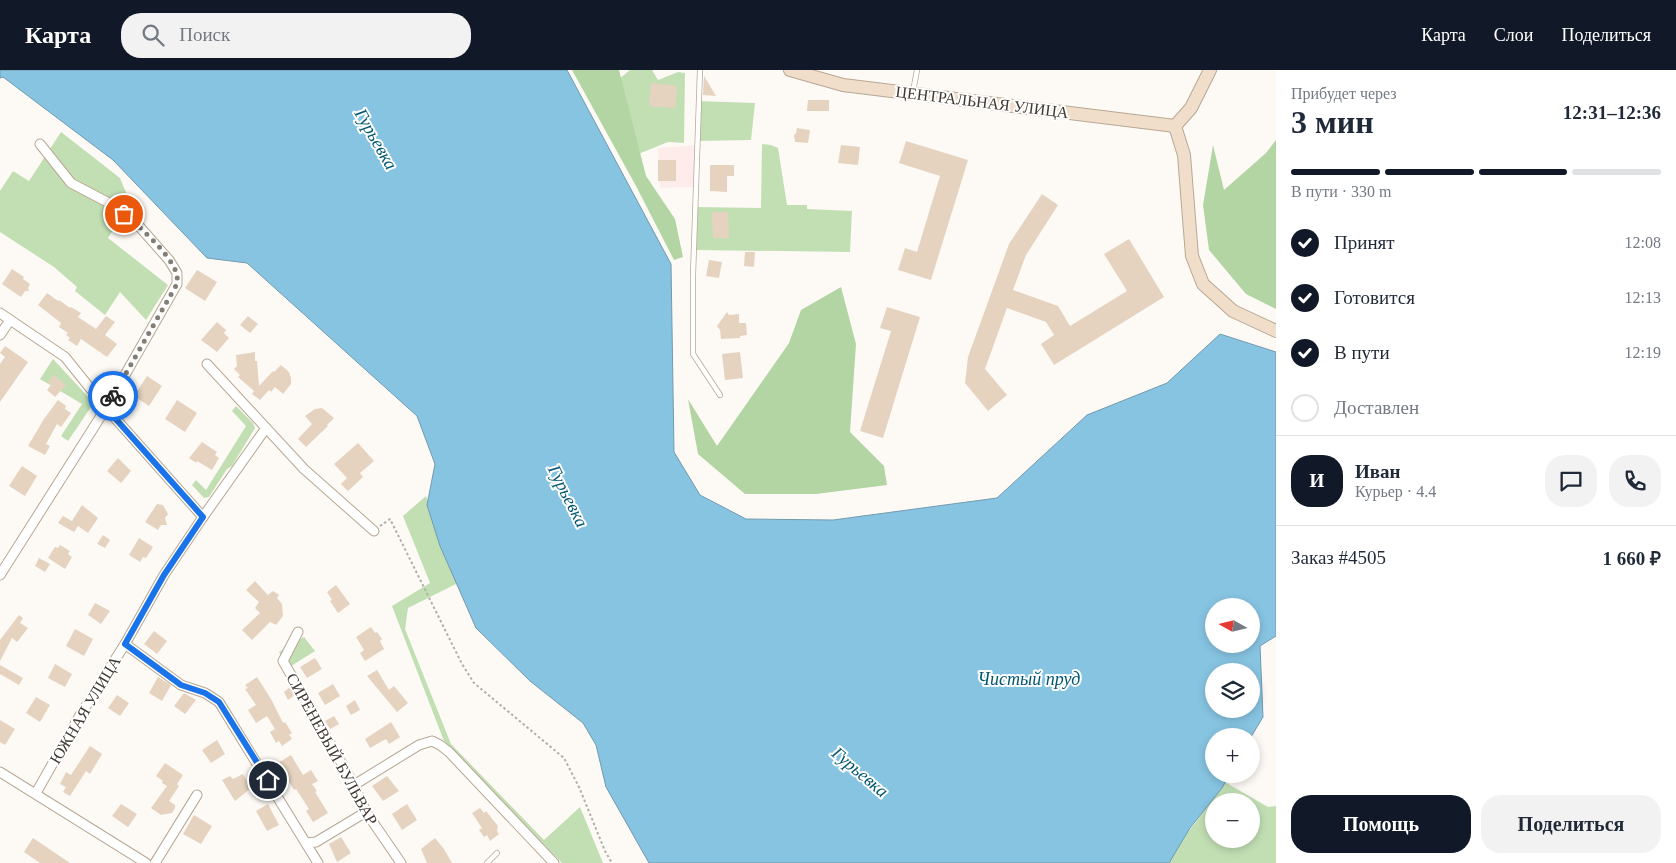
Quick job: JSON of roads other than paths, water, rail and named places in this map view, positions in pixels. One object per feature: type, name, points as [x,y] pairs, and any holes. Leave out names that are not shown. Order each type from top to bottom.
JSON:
[{"type":"main road","name":"ЦЕНТРАЛЬНАЯ УЛИЦА","points":[[790,70],[843,85],[1175,126]]},
{"type":"main road","points":[[1210,70],[1191,108],[1175,126],[1184,155],[1192,256],[1203,284],[1233,312],[1276,331]]},
{"type":"street","points":[[0,576],[106,408],[177,284],[177,273],[170,260],[138,225],[109,203],[71,183],[40,144]]},
{"type":"street","points":[[0,313],[65,357],[106,408],[203,517]]},
{"type":"street","points":[[0,335],[10,320]]},
{"type":"street","points":[[207,364],[304,469],[374,531]]},
{"type":"street","name":"ЮЖНАЯ УЛИЦА","points":[[36,793],[79,716],[125,644],[164,575],[266,428]]},
{"type":"street","name":"СИРЕНЕВЫЙ БУЛЬВАР","points":[[298,632],[283,661],[354,785],[366,812],[401,863]]},
{"type":"street","points":[[125,644],[181,685],[205,693],[219,702],[318,863]]},
{"type":"street","points":[[354,785],[420,745],[432,741],[449,752],[554,863]]},
{"type":"street","points":[[0,772],[146,863]]},
{"type":"street","points":[[155,863],[197,795]]},
{"type":"street","points":[[306,843],[316,842],[366,812]]},
{"type":"lane","points":[[700,70],[693,276],[693,354],[720,395]]},
{"type":"lane","points":[[912,94],[917,70]]},
{"type":"lane","points":[[487,863],[497,853]]},
{"type":"water","name":"Чистый пруд","points":[[0,70],[567,70],[671,264],[674,452],[700,495],[746,519],[833,520],[997,498],[1087,415],[1167,383],[1220,334],[1276,352],[1276,636],[1260,646],[1263,717],[1256,728],[1205,728],[1205,783],[1225,783],[1218,793],[1205,793],[1205,809],[1190,828],[1169,863],[649,863],[606,787],[596,745],[583,723],[530,681],[476,628],[440,546],[427,505],[435,464],[417,416],[247,263],[207,258],[113,160],[3,77],[0,78]]},
{"type":"water label","name":"Гурьевка","points":[[376,139]]},
{"type":"water label","name":"Гурьевка","points":[[568,496]]},
{"type":"water label","name":"Гурьевка","points":[[860,772]]}]
